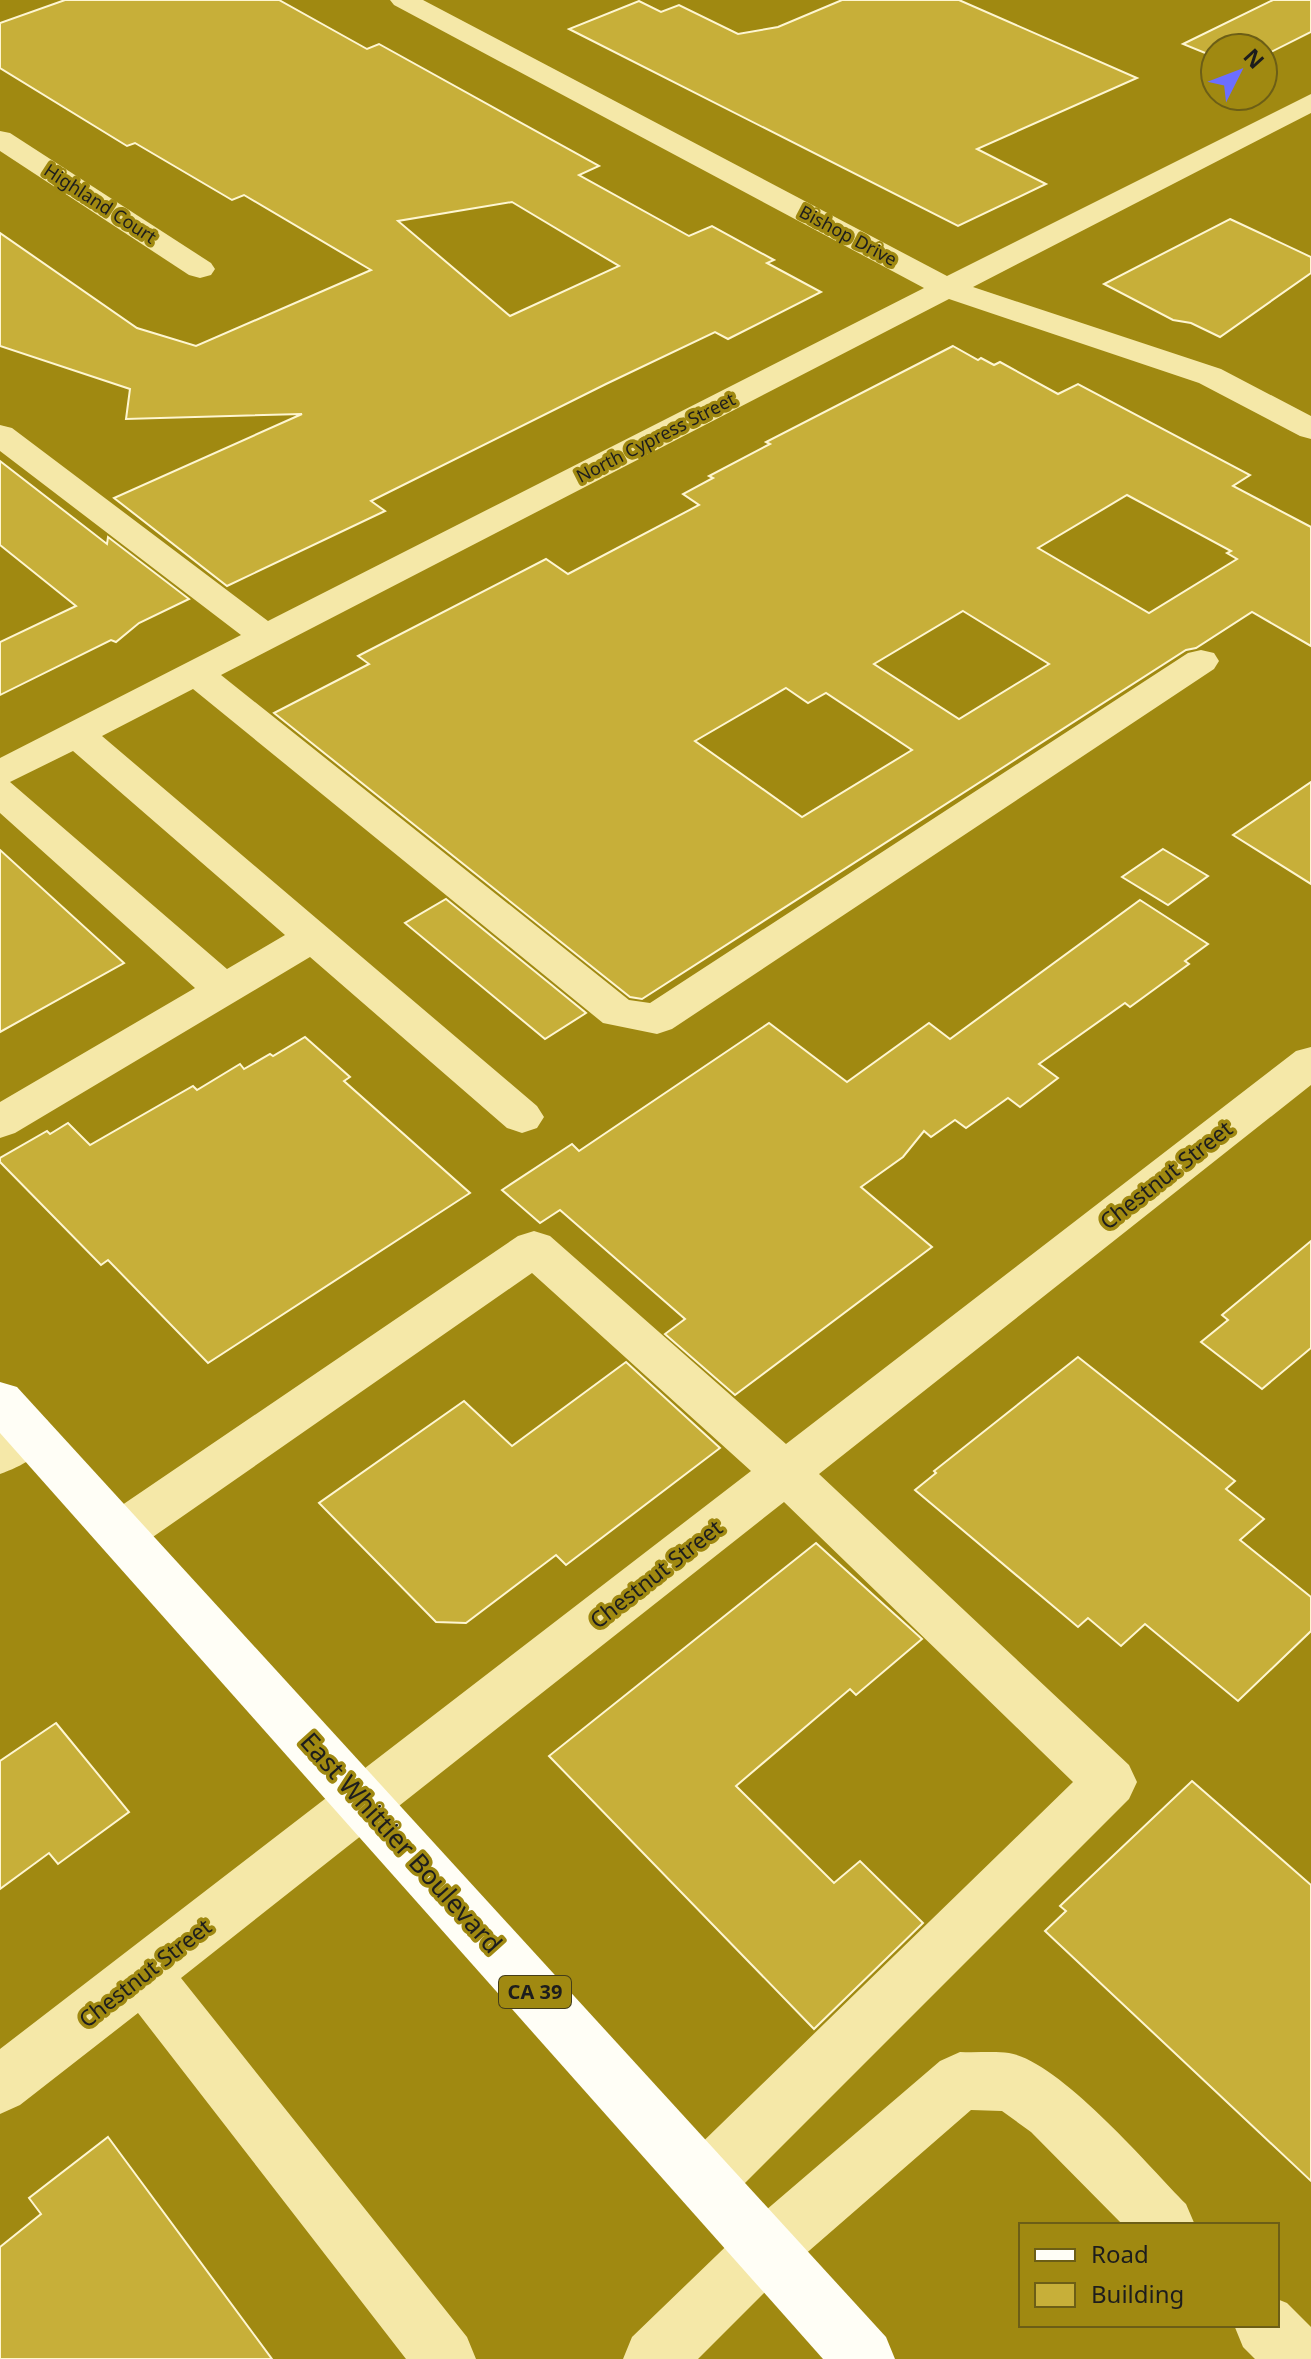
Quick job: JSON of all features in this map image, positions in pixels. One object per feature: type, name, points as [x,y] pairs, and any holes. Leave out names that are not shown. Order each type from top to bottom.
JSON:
[{"type":"main road","name":"East Whittier Boulevard","points":[[10,1429],[120,1533],[864,2359]]},
{"type":"street","name":"Bishop Drive","points":[[403,0],[948,289],[1210,376],[1311,429]]},
{"type":"street","name":"North Cypress Street","points":[[5,767],[196,673],[1311,102]]},
{"type":"street","name":"Highland Court","points":[[0,139],[200,269]]},
{"type":"street","points":[[0,435],[266,637]]},
{"type":"street","points":[[196,673],[618,1013],[657,1019],[1201,661]]},
{"type":"street","points":[[76,734],[522,1117]]},
{"type":"street","points":[[5,767],[224,990]]},
{"type":"street","points":[[0,1122],[313,937]]},
{"type":"street","name":"Chestnut Street","points":[[0,2085],[1311,1062]]},
{"type":"street","points":[[120,1533],[534,1248],[786,1473],[1110,1782],[705,2181]]},
{"type":"street","points":[[143,1975],[445,2359]]},
{"type":"street","points":[[654,2359],[766,2249],[960,2081],[1011,2082],[1052,2111],[1163,2223]]},
{"type":"street","points":[[1267,2327],[1299,2359]]},
{"type":"building","points":[[65,0],[279,0],[367,49],[379,44],[599,166],[579,175],[689,236],[712,226],[774,260],[767,263],[821,292],[728,339],[715,332],[606,384],[371,501],[385,511],[227,586],[114,498],[302,414],[126,419],[130,389],[0,346],[0,233],[137,328],[196,346],[371,270],[244,195],[232,200],[135,143],[127,146],[0,68],[0,23]],"holes":[[[512,202],[619,266],[510,316],[398,221]]]},
{"type":"building","points":[[842,0],[959,0],[1137,78],[977,149],[1046,184],[958,226],[569,29],[639,1],[661,12],[679,5],[738,34],[778,27]]},
{"type":"building","points":[[1273,0],[1311,0],[1311,32],[1279,48],[1279,32],[1208,32]]},
{"type":"building","points":[[1199,36],[1199,50],[1183,44]]},
{"type":"building","points":[[1230,219],[1311,257],[1311,273],[1220,337],[1191,323],[1173,320],[1104,284]]},
{"type":"building","points":[[953,346],[978,360],[981,358],[994,365],[1000,362],[1058,394],[1078,384],[1250,475],[1233,486],[1311,527],[1311,646],[1252,612],[1196,648],[1186,650],[642,999],[630,997],[274,713],[369,664],[358,656],[546,559],[568,574],[699,505],[683,494],[713,478],[709,476],[770,444],[766,442]],"holes":[[[1127,495],[1231,551],[1227,553],[1237,559],[1149,613],[1038,548]],[[963,611],[1049,664],[959,719],[874,664]],[[786,688],[808,703],[826,693],[912,750],[802,817],[695,741]]]},
{"type":"building","points":[[0,461],[107,544],[108,537],[189,599],[139,623],[116,642],[111,640],[0,695],[0,642],[76,606],[0,545]]},
{"type":"building","points":[[1311,782],[1311,884],[1233,835]]},
{"type":"building","points":[[1163,849],[1208,876],[1168,905],[1122,877]]},
{"type":"building","points":[[0,850],[124,963],[0,1032]]},
{"type":"building","points":[[446,899],[586,1013],[545,1039],[405,923]]},
{"type":"building","points":[[1140,900],[1208,944],[1185,961],[1189,964],[1130,1007],[1125,1003],[1039,1064],[1058,1078],[1020,1107],[1008,1098],[966,1128],[955,1120],[931,1137],[924,1131],[903,1157],[861,1187],[932,1247],[735,1395],[665,1334],[685,1319],[560,1210],[540,1223],[502,1190],[572,1144],[579,1151],[769,1023],[847,1082],[929,1023],[950,1039]]},
{"type":"building","points":[[305,1037],[350,1077],[344,1081],[470,1193],[208,1363],[108,1260],[101,1265],[0,1162],[0,1158],[47,1131],[50,1134],[68,1123],[90,1145],[193,1086],[197,1090],[240,1064],[244,1069]]},
{"type":"building","points":[[1311,1241],[1311,1348],[1262,1389],[1201,1342],[1228,1320],[1222,1315]]},
{"type":"building","points":[[1078,1357],[1235,1481],[1226,1489],[1264,1519],[1240,1540],[1311,1597],[1311,1631],[1238,1701],[1145,1624],[1121,1646],[1088,1618],[1078,1627],[915,1490],[936,1473],[934,1471]]},
{"type":"building","points":[[626,1362],[720,1448],[566,1565],[556,1555],[466,1623],[436,1622],[319,1503],[464,1401],[512,1446]]},
{"type":"building","points":[[816,1543],[922,1639],[856,1695],[850,1689],[736,1786],[834,1883],[860,1861],[923,1923],[814,2029],[549,1756]]},
{"type":"building","points":[[56,1723],[129,1812],[58,1864],[49,1853],[0,1889],[0,1761]]},
{"type":"building","points":[[1192,1781],[1311,1885],[1311,2181],[1045,1931],[1066,1911],[1060,1906]]},
{"type":"building","points":[[108,2137],[272,2359],[0,2359],[0,2247],[41,2214],[29,2198]]}]
